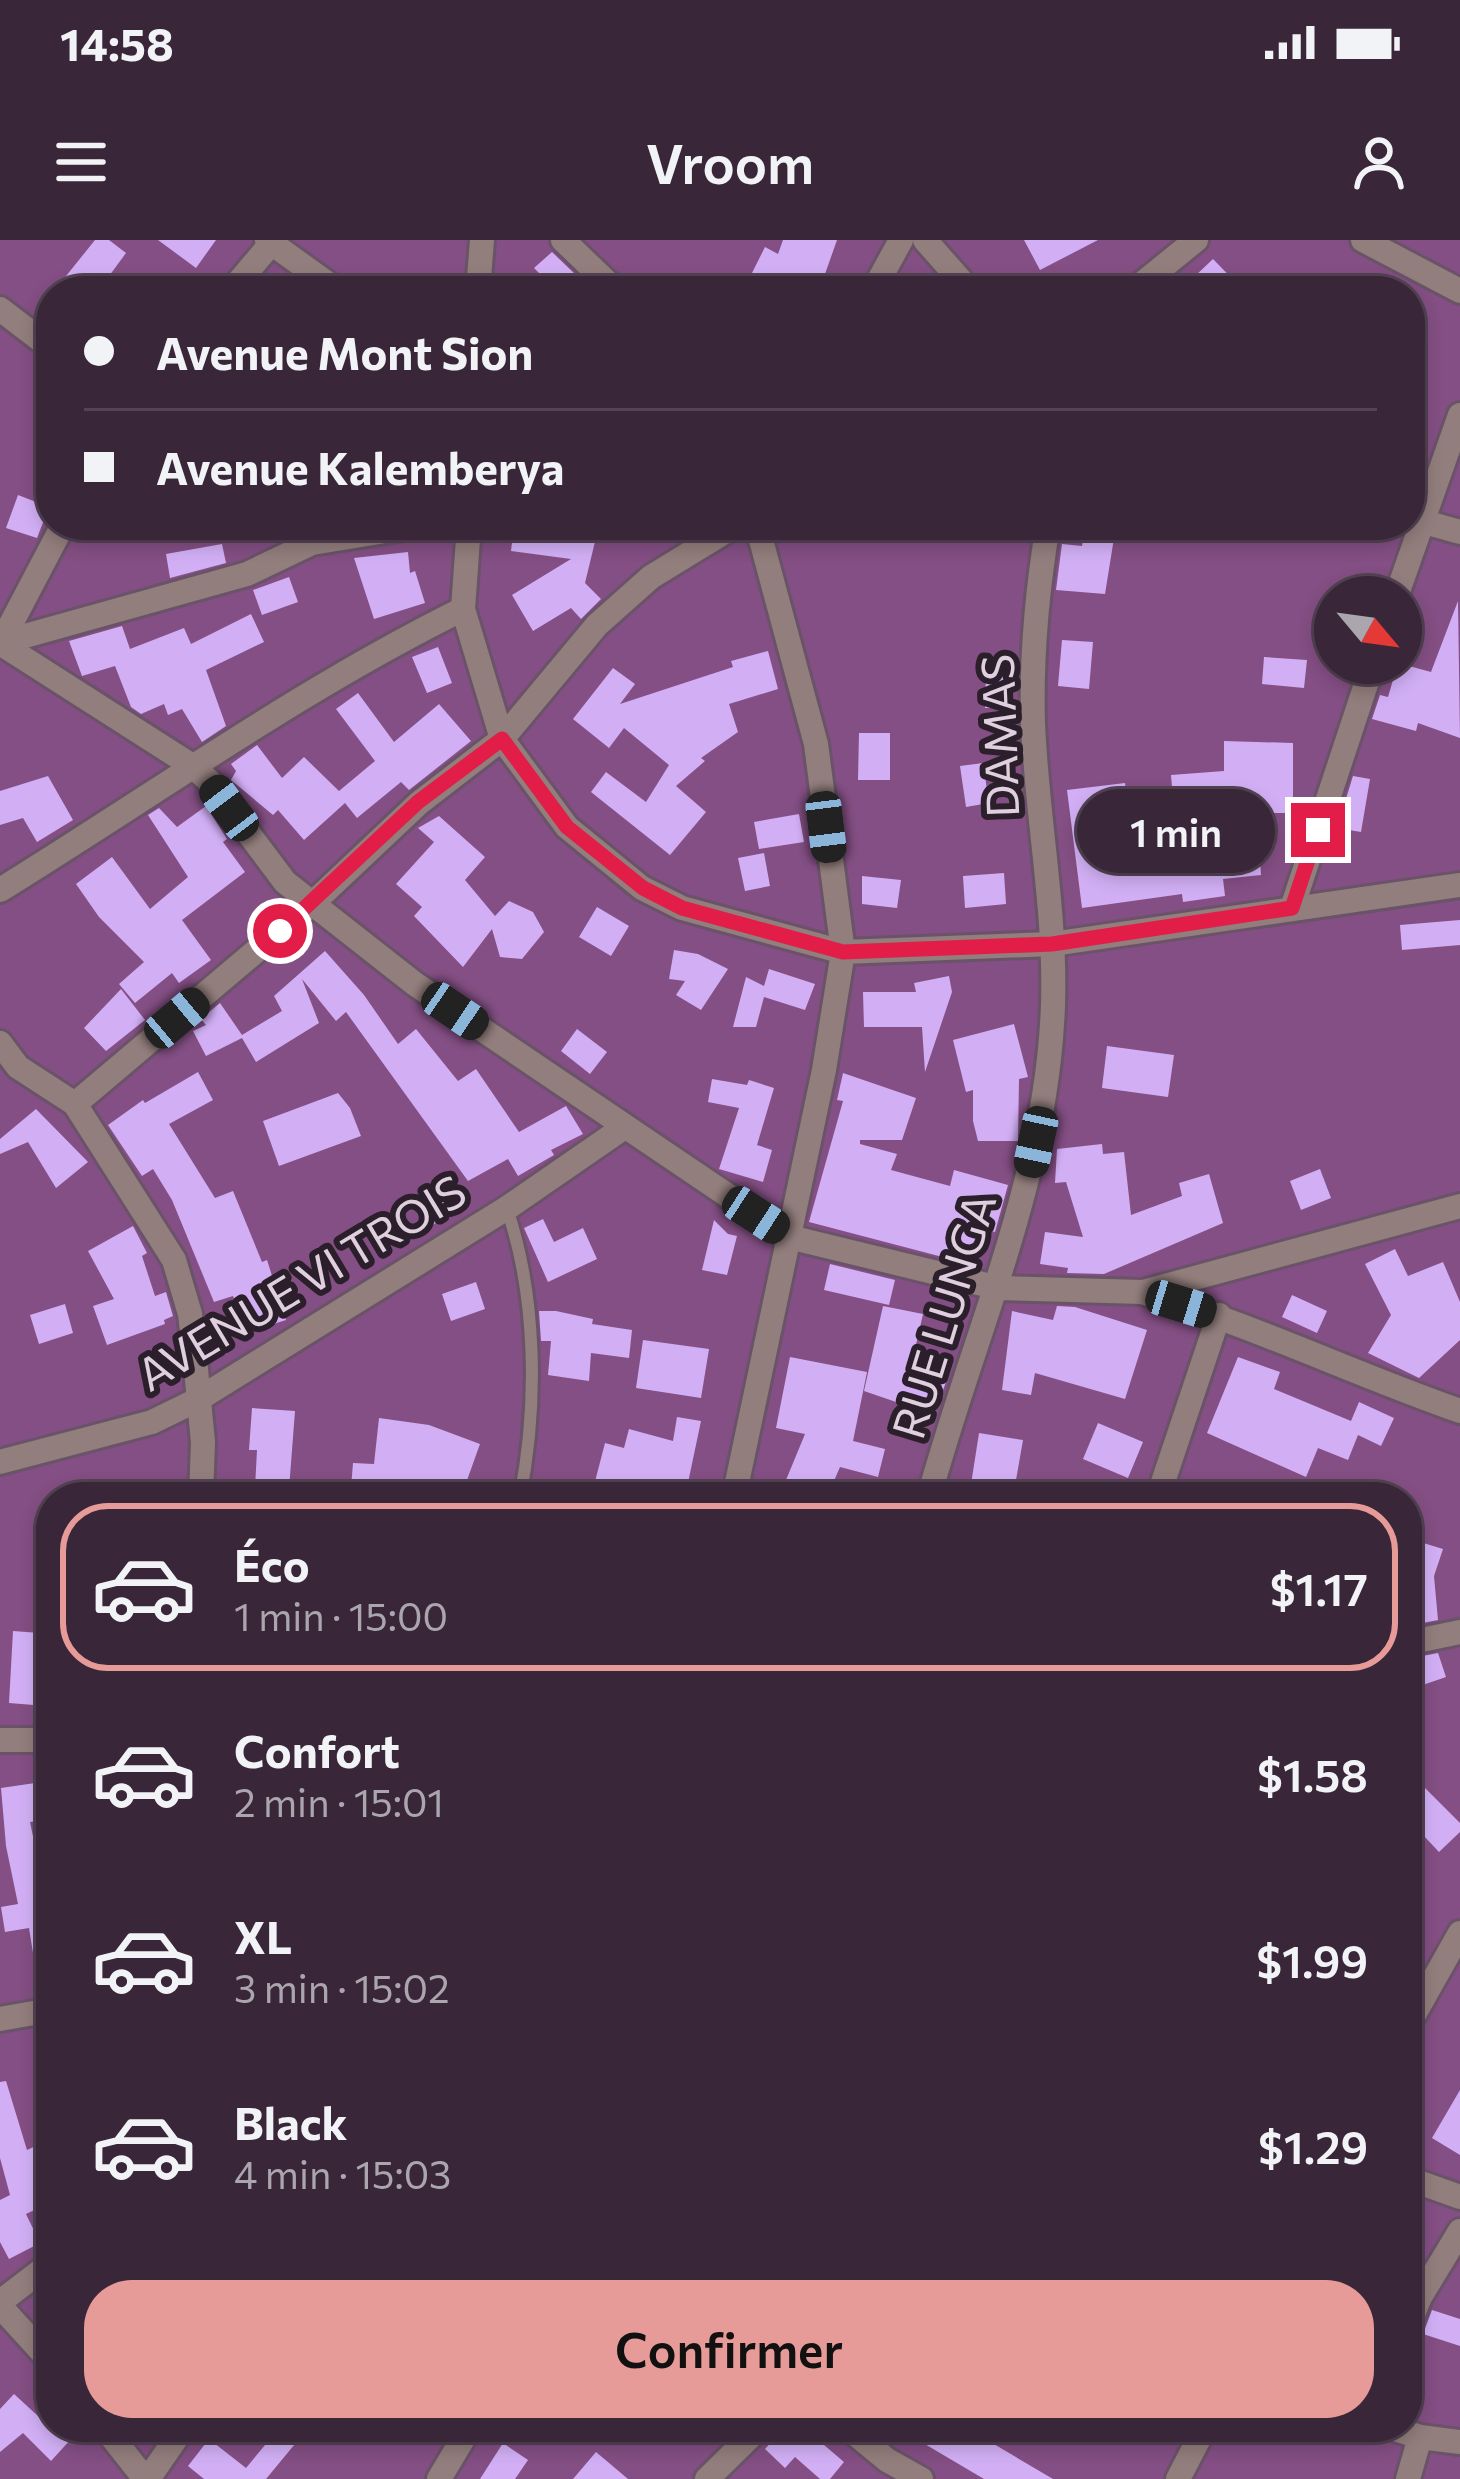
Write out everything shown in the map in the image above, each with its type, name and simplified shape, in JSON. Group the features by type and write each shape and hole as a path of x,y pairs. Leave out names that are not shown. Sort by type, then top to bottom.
{"street":[{"path":"479,276 482,240"},
{"path":"563,240 600,276"},
{"path":"881,276 901,240"},
{"path":"925,240 957,276"},
{"path":"1152,276 1196,240"},
{"path":"1363,240 1460,291"},
{"path":"243,276 271,241 318,276"},
{"path":"0,309 36,337"},
{"path":"1425,499 1460,416"},
{"path":"1425,522 1460,532"},
{"path":"0,643 54,540"},
{"path":"308,540 312,543"},
{"path":"0,643 247,574 312,543 330,540"},
{"path":"468,540 463,609 502,739 567,827 643,888 682,908 843,952 1052,944 1460,886"},
{"path":"75,1104 314,902 418,802 502,739 597,625 651,577 711,540"},
{"path":"737,1482 824,1070 843,952 816,744 761,540"},
{"name":"DAMAS","path":"1046,540 1038,587 1033,705 1052,944"},
{"path":"1401,576 1411,540"},
{"path":"0,890 378,651 463,609"},
{"path":"0,643 194,767 285,882 415,984 789,1237 999,1288 1143,1292 1220,1315 1391,1388 1460,1411"},
{"path":"1292,908 1366,684"},
{"name":"RUE LUNGA","path":"934,1482 1022,1211 1053,1007 1052,944"},
{"path":"0,1043 9,1073 75,1104 174,1260 190,1314 203,1442 202,1482"},
{"name":"AVENUE VI TROIS","path":"0,1462 152,1422 197,1400 507,1208 622,1128"},
{"path":"1143,1292 1460,1206"},
{"path":"1163,1482 1220,1315"},
{"path":"1422,1639 1460,1632"},
{"path":"0,1740 36,1740"},
{"path":"1422,2000 1460,1933"},
{"path":"0,2019 36,2013"},
{"path":"1422,2183 1460,2197"},
{"path":"1422,2293 1460,2231"},
{"path":"36,2275 0,2304 36,2345"},
{"path":"1422,2437 1460,2442"},
{"path":"116,2442 147,2479 173,2442"},
{"path":"439,2479 461,2442"},
{"path":"707,2479 745,2442"},
{"path":"865,2442 921,2479"},
{"path":"1178,2479 1197,2442"},
{"path":"1408,2479 1419,2442"}],"lane":[{"path":"507,1208 518,1240 534,1390 522,1482"}],"shaded area":[{"path":"0,240 1460,240 1460,2479 0,2479"}],"building":[{"path":"95,240 109,240 126,253 109,276 66,276"},
{"path":"158,240 216,240 196,268"},
{"path":"783,240 837,240 824,276 750,276 765,247 778,254"},
{"path":"1024,240 1098,240 1040,270"},
{"path":"552,252 577,276 542,276 534,268"},
{"path":"1213,259 1229,276 1195,276"},
{"path":"18,495 36,502 36,538 6,528"},
{"path":"512,540 595,540 585,583 601,599 581,619 571,608 533,631 512,595 571,559 511,551"},
{"path":"1083,540 1114,540 1105,594 1056,590 1062,544 1082,546"},
{"path":"222,544 226,563 170,578 166,554"},
{"path":"408,552 410,573 415,571 425,603 374,619 354,558"},
{"path":"289,577 298,602 262,615 253,590"},
{"path":"1458,601 1460,738 1418,723 1416,731 1372,719 1380,695 1388,697 1392,684 1422,684 1422,670 1431,672"},
{"path":"251,614 264,642 206,670 226,726 202,742 182,709 168,715 164,704 141,714 131,707 115,666 82,676 69,641 122,626 130,649 184,628 191,644"},
{"path":"1062,640 1093,642 1089,689 1058,686"},
{"path":"438,647 452,683 427,693 412,657"},
{"path":"768,651 778,689 729,704 738,732 701,758 705,761 676,786 706,812 670,855 591,792 606,772 646,802 669,765 624,728 609,748 573,719 613,668 635,684 620,704"},
{"path":"1264,657 1307,660 1304,688 1262,684"},
{"path":"986,674 1011,674 1010,708 985,708"},
{"path":"358,693 394,742 439,704 471,741 409,790 401,782 357,818 345,803 304,840 278,810 273,815 231,780 236,771 231,764 257,745 282,778 304,757 339,791 375,761 336,709"},
{"path":"859,733 890,733 890,780 858,780"},
{"path":"1224,741 1293,743 1293,813 1257,813 1261,875 1223,879 1225,896 1183,902 1182,894 1082,908 1067,790 1125,783 1135,867 1187,859 1183,811 1174,812 1171,775 1224,771"},
{"path":"983,763 989,803 966,807 960,766"},
{"path":"48,776 73,820 37,842 23,818 0,825 0,791"},
{"path":"1353,776 1370,779 1361,832 1337,828"},
{"path":"206,806 227,839 223,842 245,872 182,920 211,960 179,983 172,973 135,1003 119,984 144,962 99,917 76,884 112,857 150,909 188,877 148,815 159,808 177,827"},
{"path":"799,814 804,842 759,849 754,822"},
{"path":"439,816 485,857 465,880 495,916 509,901 533,912 544,932 522,959 500,957 492,929 463,967 414,916 422,907 396,884 434,842 418,828"},
{"path":"764,853 770,886 745,891 738,858"},
{"path":"1004,873 1006,904 965,908 963,876"},
{"path":"862,876 901,880 897,908 862,904"},
{"path":"597,907 629,926 611,956 579,937"},
{"path":"1460,920 1460,945 1402,950 1400,925"},
{"path":"674,950 698,954 728,969 701,1010 676,995 685,981 669,979"},
{"path":"325,951 398,1044 416,1029 458,1081 476,1069 519,1132 566,1106 583,1134 551,1150 554,1155 518,1176 508,1159 468,1181 346,1012 336,1021 302,979 319,1023 256,1062 242,1038 206,1056 193,1031 206,1025 201,1019 220,1003 242,1035 282,1011 274,996"},
{"path":"769,969 815,984 805,1010 764,997 756,1027 733,1027 746,977 764,986"},
{"path":"949,976 952,992 925,1072 922,1027 864,1027 863,992 916,992 914,983"},
{"path":"121,989 145,1020 106,1051 84,1028"},
{"path":"1014,1024 1028,1077 1019,1079 1018,1141 978,1141 973,1090 966,1092 953,1040"},
{"path":"577,1029 607,1052 590,1074 561,1051"},
{"path":"1107,1046 1174,1055 1168,1097 1102,1088"},
{"path":"198,1072 213,1100 169,1124 215,1198 233,1191 262,1262 267,1260 286,1320 245,1333 233,1296 214,1302 172,1200 153,1169 142,1176 108,1125 143,1100"},
{"path":"843,1073 916,1098 902,1140 860,1140 860,1144 897,1154 891,1170 950,1186 954,1170 1008,1185 995,1232 983,1229 973,1265 809,1222 843,1101 837,1100"},
{"path":"712,1079 747,1085 749,1080 774,1088 757,1145 772,1150 763,1182 719,1169 739,1108 708,1102"},
{"path":"338,1093 361,1136 279,1166 263,1121"},
{"path":"36,1109 88,1162 56,1188 28,1142 0,1154 0,1139"},
{"path":"1102,1144 1103,1154 1124,1152 1131,1215 1182,1196 1179,1183 1209,1174 1223,1223 1104,1274 1067,1273 1068,1268 1040,1264 1045,1232 1083,1237 1066,1182 1055,1183 1057,1149"},
{"path":"1320,1169 1331,1198 1301,1210 1290,1181"},
{"path":"445,1180 462,1207 426,1229 410,1201"},
{"path":"543,1219 554,1242 583,1228 597,1259 548,1282 524,1228"},
{"path":"714,1220 737,1236 727,1275 702,1270"},
{"path":"133,1226 147,1253 142,1256 155,1296 166,1292 173,1316 165,1324 107,1345 93,1306 114,1299 88,1251"},
{"path":"1395,1249 1408,1276 1443,1262 1460,1302 1460,1340 1419,1378 1368,1353 1391,1315 1365,1264"},
{"path":"830,1264 895,1280 889,1305 824,1290"},
{"path":"476,1282 485,1309 451,1321 442,1294"},
{"path":"1292,1295 1327,1311 1317,1333 1282,1317"},
{"path":"65,1304 73,1333 39,1344 30,1315"},
{"path":"883,1306 923,1314 913,1358 950,1371 934,1415 864,1391"},
{"path":"1057,1306 1075,1307 1147,1330 1125,1399 1035,1373 1031,1395 1002,1390 1012,1311 1053,1320"},
{"path":"539,1311 632,1330 629,1358 591,1353 589,1381 548,1375 551,1341 541,1341"},
{"path":"643,1340 709,1349 701,1398 636,1388"},
{"path":"790,1357 867,1372 853,1441 885,1449 878,1477 840,1467 834,1482 785,1482 805,1434 776,1428"},
{"path":"1238,1357 1280,1372 1274,1389 1351,1421 1359,1402 1394,1418 1381,1446 1358,1435 1348,1460 1318,1448 1306,1477 1207,1433"},
{"path":"252,1408 295,1411 290,1482 255,1482 257,1450 249,1450"},
{"path":"677,1417 701,1421 688,1482 595,1482 605,1443 624,1448 629,1429 673,1441"},
{"path":"379,1418 429,1425 480,1444 466,1482 351,1482 353,1463 374,1464"},
{"path":"1098,1423 1143,1442 1128,1478 1083,1459"},
{"path":"979,1433 1023,1440 1016,1482 971,1482"},
{"path":"1422,1543 1443,1549 1434,1576 1438,1620 1422,1623"},
{"path":"13,1631 36,1633 34,1705 9,1703"},
{"path":"1438,1653 1446,1677 1422,1685 1422,1656"},
{"path":"36,1783 36,1821 30,1822 36,1851 36,1972 29,1928 5,1932 1,1907 18,1904 1,1788"},
{"path":"1422,1785 1460,1823 1460,1832 1439,1852 1422,1834"},
{"path":"6,2081 27,2150 36,2146 36,2209 26,2214 36,2245 9,2259 0,2242 0,2200 10,2195 0,2158 0,2082"},
{"path":"1460,2090 1460,2155 1432,2138"},
{"path":"1432,2310 1460,2319 1460,2346 1423,2334"},
{"path":"14,2394 36,2414 36,2442 68,2442 51,2461 23,2433 0,2452 0,2409"},
{"path":"207,2442 213,2442 246,2468 268,2442 297,2442 266,2479 204,2479 188,2466"},
{"path":"771,2442 821,2442 844,2462 830,2479 820,2479 795,2457 785,2468 765,2449"},
{"path":"921,2442 990,2442 1053,2479 984,2479"},
{"path":"503,2443 528,2460 515,2479 480,2479"},
{"path":"596,2452 628,2479 573,2479"}],"route":[{"path":"280,931 418,802 502,739 567,827 643,888 682,908 843,952 1052,944 1292,908 1318,830"}]}
